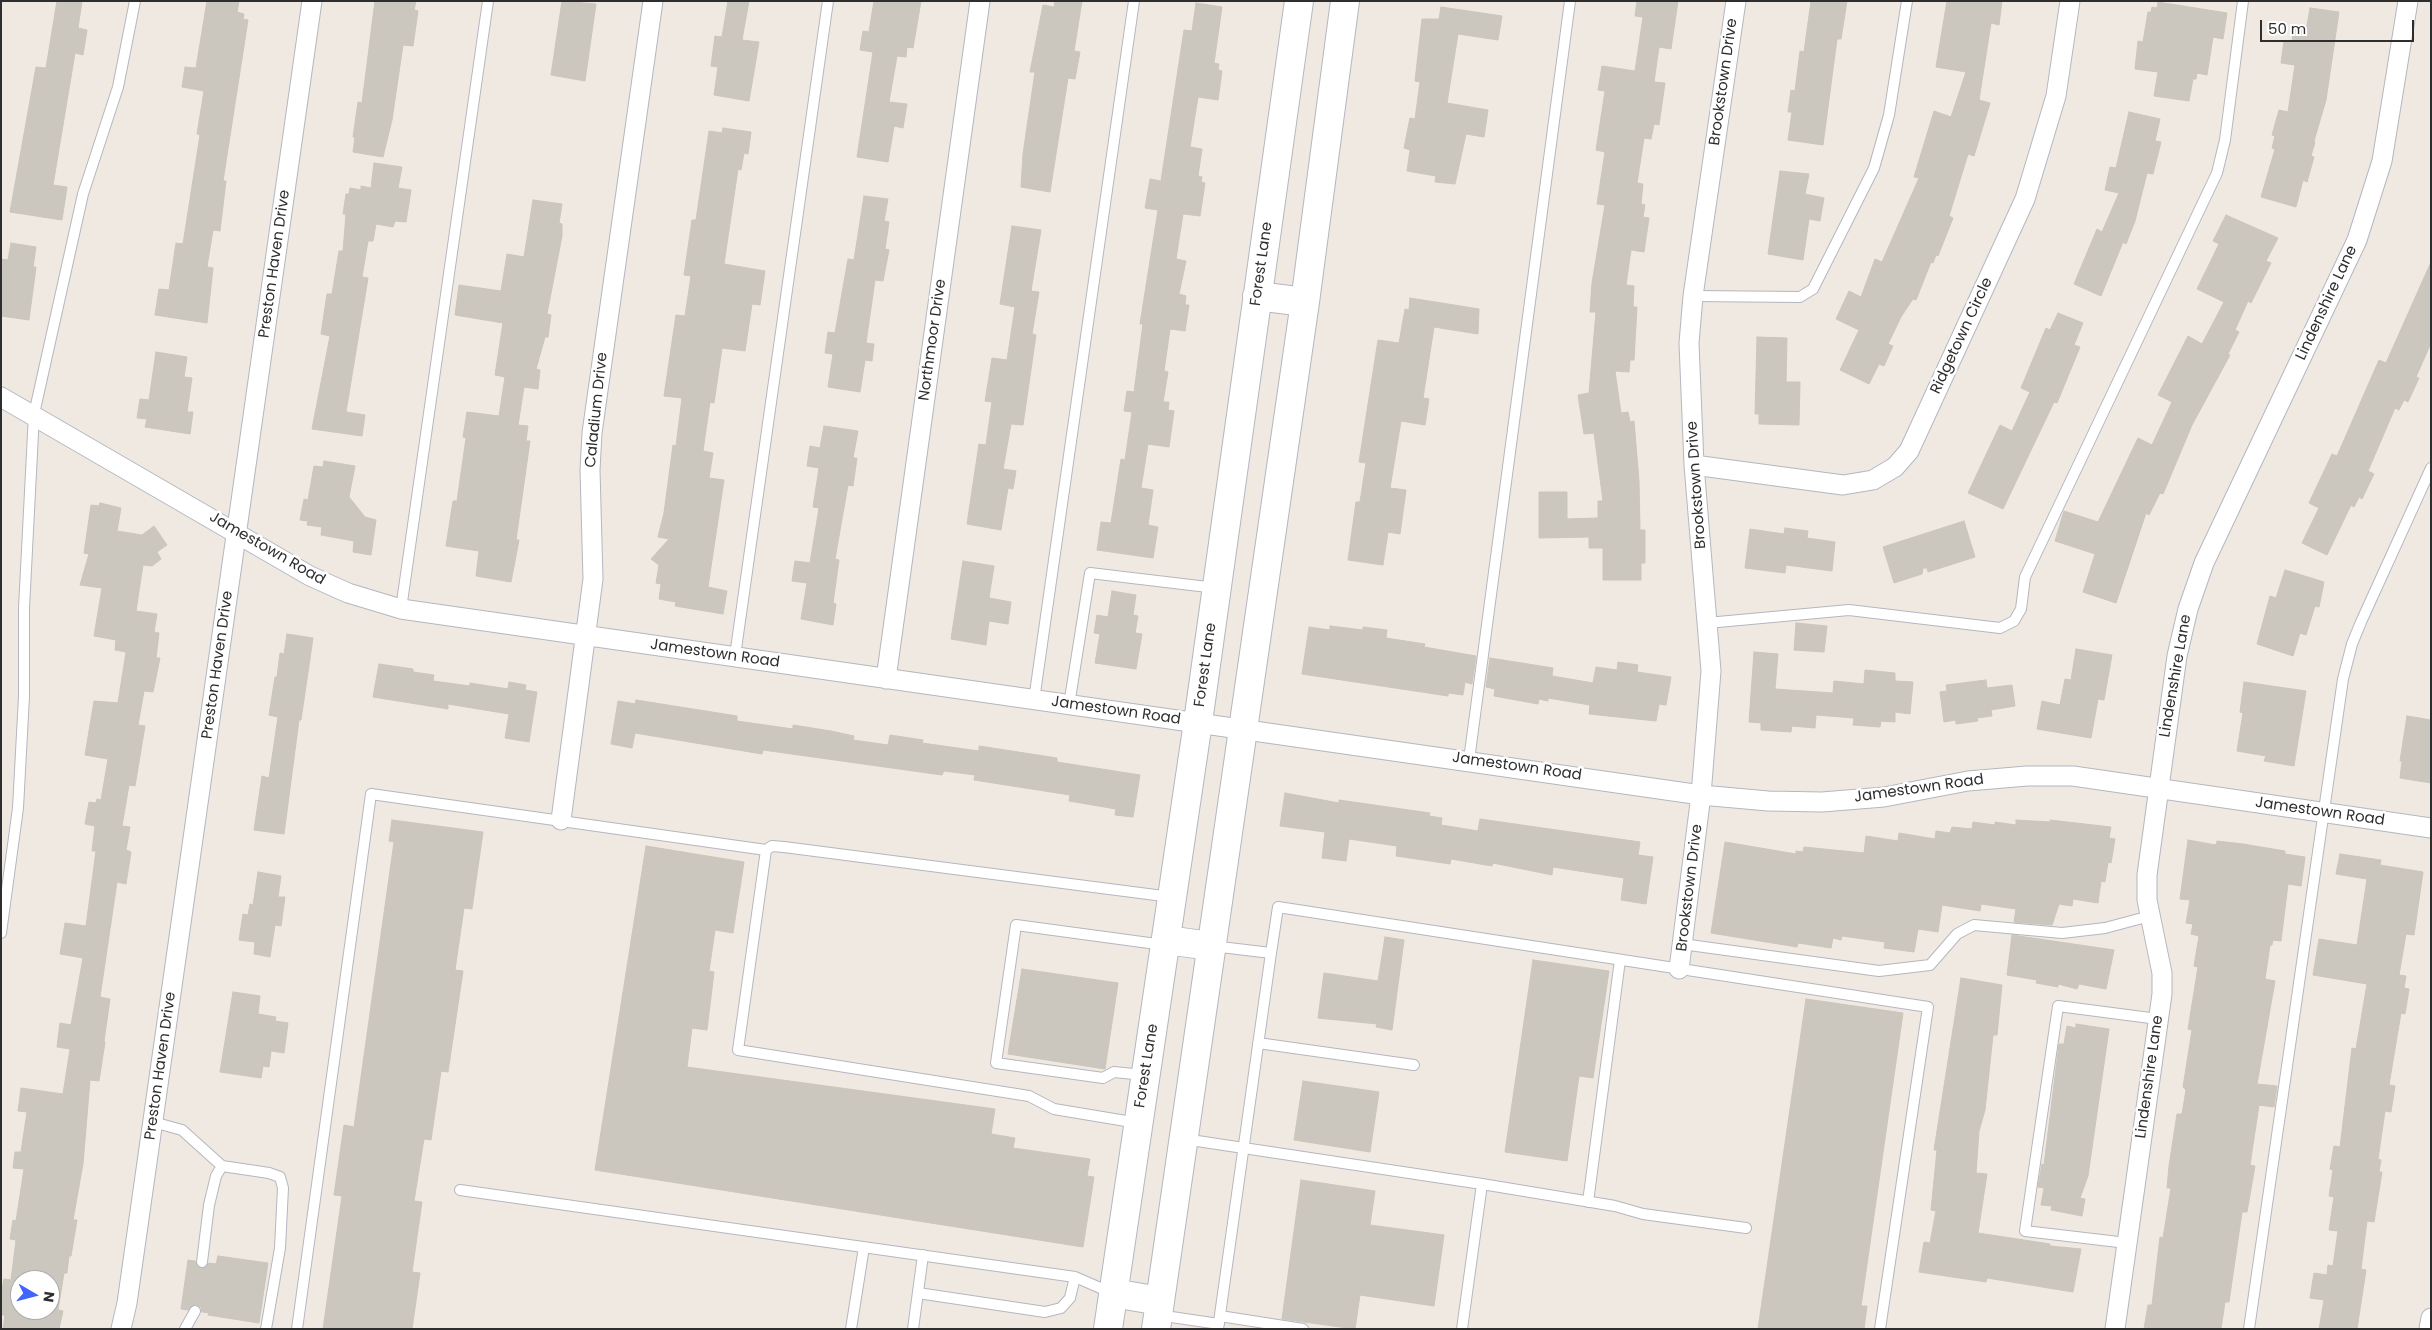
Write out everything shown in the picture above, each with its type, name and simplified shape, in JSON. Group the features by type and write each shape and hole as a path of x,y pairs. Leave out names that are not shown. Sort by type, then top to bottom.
{"main road":[{"name":"Forest Lane","path":"1108,1329 1198,722 1299,1"},
{"path":"1113,1293 1158,1315 1305,302 1345,1"},
{"path":"1257,296 1305,302"},
{"path":"1165,943 1211,946"}],"street":[{"name":"Preston Haven Drive","path":"121,1329 127,1303 312,1"},
{"name":"Caladium Drive","path":"561,820 593,571 590,470 592,433 654,1"},
{"name":"Northmoor Drive","path":"886,679 980,1"},
{"name":"Brookstown Drive","path":"1679,970 1701,795 1711,671 1694,465 1689,343 1693,296 1736,1"},
{"name":"Ridgetown Circle","path":"1694,465 1843,485 1873,480 1895,467 1909,451 2025,199 2056,96 2070,1"},
{"name":"Lindenshire Lane","path":"2115,1329 2158,1019 2162,973 2147,900 2147,875 2177,656 2188,609 2204,563 2357,240 2382,162 2408,1"},
{"name":"Jamestown Road","path":"1,397 34,414 310,576 348,593 401,609 1468,760 1701,795 1768,801 1822,802 1884,797 1968,781 2027,776 2073,776 2431,828"},
{"path":"2429,1329 2431,1318"}],"lane":[{"path":"1,933 18,808 24,696 24,608 34,414 84,194 118,87 135,1"},
{"path":"401,609 488,1"},
{"path":"735,656 828,1"},
{"path":"1034,700 1134,1"},
{"path":"1468,760 1570,1"},
{"path":"1693,296 1800,297 1813,289 1874,168 1889,115 1907,1"},
{"path":"1707,623 1848,610 2000,628 2014,621 2021,609 2025,577 2217,173 2225,140 2243,1"},
{"path":"2250,1329 2343,679 2352,644 2431,468"},
{"path":"1069,704 1090,573 1217,588"},
{"path":"298,1329 371,794 766,850 772,846 784,847 1172,897"},
{"path":"766,850 738,1050 1029,1096 1054,1109 1138,1123"},
{"path":"1219,1323 1242,1148 1278,907 1928,1007 1880,1329"},
{"path":"1682,944 1879,971 1930,965 1957,934 1974,925 2062,933 2105,928 2150,916"},
{"path":"1145,1075 1114,1072 1103,1078 996,1063 1016,925 1165,943"},
{"path":"1211,946 1272,953"},
{"path":"1588,1202 1620,960"},
{"path":"2127,1242 2025,1231 2058,1006 2158,1019"},
{"path":"1258,1043 1414,1065"},
{"path":"153,1122 182,1130 222,1166 270,1173 280,1177 284,1188 280,1248 266,1329"},
{"path":"1184,1139 1482,1184 1588,1202 1642,1214 1746,1228"},
{"path":"202,1262 209,1205 216,1176 222,1166"},
{"path":"1462,1329 1482,1184"},
{"path":"460,1190 1075,1277 1113,1293"},
{"path":"851,1329 864,1246"},
{"path":"913,1329 923,1255"},
{"path":"918,1293 1045,1312 1061,1308 1070,1298 1075,1277"},
{"path":"185,1329 195,1311"},
{"path":"1158,1315 1219,1323 1303,1329"}],"building":[{"path":"57,1 82,1 78,28 87,30 83,55 75,53 53,185 67,187 62,220 10,212 36,67 46,68"},
{"path":"207,1 239,1 237,12 244,14 243,19 248,20 223,181 226,181 220,231 213,230 207,267 213,268 207,323 155,315 159,289 169,290 176,243 183,244 200,135 197,134 204,91 182,87 185,67 196,68"},
{"path":"375,1 416,1 414,10 418,11 413,46 403,45 392,120 383,157 353,152 358,102 362,103"},
{"path":"562,1 596,4 585,81 551,75"},
{"path":"728,1 749,1 742,40 759,42 749,101 714,95 718,67 711,66 715,36 722,37"},
{"path":"874,1 921,1 913,48 907,47 906,57 897,56 889,102 907,104 903,128 894,126 888,162 857,157 873,52 860,50 863,31 869,32"},
{"path":"1055,1 1082,1 1074,51 1080,52 1075,79 1068,78 1050,192 1021,187 1023,154 1035,72 1030,72 1043,5 1054,7"},
{"path":"1637,1 1678,1 1671,49 1659,47 1654,82 1665,83 1659,125 1654,124 1651,139 1644,138 1637,183 1643,184 1641,204 1645,205 1643,217 1649,218 1644,252 1631,250 1626,285 1634,286 1633,307 1637,307 1634,360 1630,360 1629,372 1615,371 1621,413 1628,412 1630,422 1634,421 1639,481 1640,530 1645,530 1645,563 1641,563 1641,580 1603,580 1603,548 1589,548 1589,537 1539,538 1539,492 1567,492 1567,519 1598,518 1598,501 1603,501 1594,433 1584,434 1578,395 1589,393 1596,312 1590,312 1592,283 1605,205 1597,204 1605,152 1596,150 1605,91 1598,90 1602,66 1635,71 1643,17 1635,16"},
{"path":"1811,1 1847,1 1841,39 1837,39 1823,145 1788,140 1792,112 1788,112 1791,90 1795,91 1800,51 1804,52"},
{"path":"1947,1 2002,1 1999,25 1991,23 1979,100 1990,103 1974,156 1968,154 1949,216 1953,218 1938,256 1936,255 1933,263 1931,262 1916,300 1913,299 1901,317 1888,344 1893,346 1884,366 1879,364 1869,384 1840,370 1859,330 1836,319 1849,291 1861,297 1875,259 1882,262 1919,178 1914,177 1934,111 1951,117 1966,72 1936,67"},
{"path":"2158,2 2227,13 2223,39 2213,37 2207,75 2197,73 2196,79 2193,79 2189,101 2154,96 2158,72 2135,69 2138,41 2143,42 2148,12 2151,12 2152,7 2157,8"},
{"path":"1196,3 1222,7 1214,63 1219,64 1218,70 1222,71 1218,100 1198,97 1190,147 1202,149 1198,176 1202,177 1201,182 1205,183 1200,216 1183,214 1176,259 1186,261 1179,294 1186,296 1185,305 1189,305 1185,331 1170,329 1164,371 1168,372 1163,402 1169,402 1168,410 1174,411 1169,447 1148,444 1141,488 1153,490 1148,525 1158,527 1153,558 1097,550 1101,522 1111,523 1121,459 1125,460 1132,412 1124,411 1127,391 1134,392 1143,324 1140,324 1158,210 1145,208 1150,179 1161,181 1184,30 1192,31"},
{"path":"1441,7 1502,16 1498,40 1458,34 1447,103 1488,110 1484,137 1466,134 1455,184 1435,182 1436,176 1407,171 1410,150 1404,148 1410,118 1415,119 1420,82 1415,81 1422,19 1439,19"},
{"path":"2310,8 2339,12 2326,100 2311,156 2314,157 2307,182 2303,180 2296,207 2261,197 2275,149 2272,148 2275,136 2272,135 2279,110 2288,112 2295,65 2281,63 2284,41 2292,42 2294,25 2307,26"},
{"path":"2129,112 2160,119 2155,141 2161,142 2153,174 2147,173 2135,221 2126,244 2123,242 2101,296 2074,284 2097,229 2102,232 2119,193 2105,190 2110,167 2116,168"},
{"path":"723,128 751,132 748,154 744,153 741,170 738,169 724,264 765,271 760,305 752,304 745,351 722,348 714,403 710,402 703,451 713,453 709,478 724,480 708,587 727,591 723,614 675,606 676,602 659,599 661,584 656,583 659,565 651,559 669,539 658,537 664,513 673,445 676,446 682,398 664,396 676,315 685,316 691,276 684,275 692,220 696,220 709,131 722,133"},
{"path":"374,163 402,167 398,188 411,190 406,222 395,221 393,227 376,224 373,241 368,241 362,277 368,278 346,412 365,415 362,436 312,429 330,336 321,334 327,294 332,294 339,251 343,251 346,214 343,214 346,194 349,194 350,188 361,190 361,186 371,188"},
{"path":"1780,171 1809,174 1805,194 1824,198 1820,221 1809,219 1803,260 1768,254"},
{"path":"864,196 888,199 884,221 889,222 885,249 889,250 883,281 875,280 866,343 874,344 872,361 865,360 860,392 828,387 833,354 825,353 828,332 835,333 848,259 854,260"},
{"path":"533,200 562,204 559,223 562,224 562,236 547,314 551,315 548,337 545,337 536,369 540,370 538,389 524,387 518,425 528,426 526,441 530,441 516,540 519,540 511,582 476,576 479,551 446,546 453,501 457,501 466,438 463,437 467,412 499,416 505,377 495,375 503,323 455,315 459,285 501,291 507,254 524,257"},
{"path":"2226,215 2278,238 2266,261 2271,263 2251,303 2248,301 2235,330 2239,332 2228,354 2230,355 2192,425 2163,494 2160,493 2149,515 2146,513 2116,603 2083,592 2095,554 2055,541 2064,511 2098,522 2138,438 2152,445 2172,402 2158,395 2188,336 2202,344 2224,302 2197,289 2219,244 2213,241"},
{"path":"1012,226 1041,230 1031,291 1039,292 1032,334 1036,335 1023,425 1011,424 1003,469 1016,471 1013,489 1008,488 1001,530 967,524 979,444 986,445 992,402 985,401 992,358 1007,360 1015,307 1000,304"},
{"path":"11,243 36,247 33,267 36,267 29,320 1,316 1,259 8,260"},
{"path":"2431,262 2431,343 2416,377 2419,378 2408,402 2404,400 2399,410 2395,408 2368,471 2374,474 2362,499 2359,497 2354,507 2351,505 2327,555 2302,543 2319,508 2309,503 2332,454 2337,456 2379,360 2386,363"},
{"path":"1410,298 1479,309 1478,334 1434,327 1423,398 1429,399 1425,425 1401,421 1390,488 1406,490 1400,534 1388,532 1383,565 1348,560 1356,502 1360,502 1366,463 1359,462 1378,340 1399,343 1405,309 1409,310"},
{"path":"2058,313 2083,323 2074,345 2080,347 2057,403 2054,402 2003,509 1968,493 2000,425 2012,431 2030,392 2021,388 2046,328 2050,330"},
{"path":"1757,337 1787,338 1786,382 1800,382 1799,425 1759,424 1759,414 1755,414"},
{"path":"156,352 187,357 184,377 192,378 187,412 193,412 190,434 145,427 147,419 137,418 140,399 149,400"},
{"path":"824,426 858,431 853,458 857,458 853,486 848,485 835,559 839,560 833,603 836,604 833,625 801,619 807,583 792,581 795,561 810,563 819,508 813,507 819,468 807,466 810,446 820,448"},
{"path":"324,461 355,466 349,497 365,517 376,520 371,555 353,552 354,541 321,535 322,527 307,525 308,521 300,520 304,499 308,500 314,466 323,467"},
{"path":"100,503 121,508 117,531 142,535 154,526 167,545 157,552 161,559 152,566 143,565 136,611 157,614 154,632 159,633 156,658 160,658 153,692 144,691 138,725 145,726 135,786 129,785 122,826 130,827 126,850 131,852 126,884 117,882 100,997 110,999 105,1042 99,1081 90,1080 83,1164 73,1220 77,1220 71,1256 69,1256 67,1273 64,1273 60,1298 60,1270 12,1270 16,1240 10,1239 13,1220 16,1221 24,1169 13,1168 15,1152 21,1152 27,1112 18,1111 21,1088 63,1094 70,1049 57,1047 60,1023 71,1025 83,958 60,954 65,923 86,926 96,851 92,851 95,826 85,824 89,802 96,803 97,799 101,800 108,759 85,755 94,701 118,703 126,652 115,650 116,640 94,636 102,588 80,585 89,554 84,553 91,505 99,506"},
{"path":"1964,521 1975,557 1928,572 1927,568 1923,568 1922,574 1894,583 1883,547"},
{"path":"1785,528 1808,531 1807,538 1835,542 1832,571 1786,565 1785,573 1745,568 1750,529 1784,534"},
{"path":"963,561 994,566 989,598 1011,602 1008,624 989,621 986,645 951,639"},
{"path":"2285,570 2324,582 2319,607 2315,606 2306,635 2300,633 2293,656 2257,644 2270,596 2276,598"},
{"path":"1112,591 1136,595 1133,615 1138,616 1135,633 1142,634 1136,669 1095,663 1100,634 1094,633 1097,615 1108,617"},
{"path":"1796,623 1827,626 1824,652 1794,650"},
{"path":"1330,626 1363,630 1363,627 1387,630 1386,638 1425,644 1424,647 1476,656 1472,684 1465,682 1463,695 1448,693 1448,696 1302,674 1309,627 1330,630"},
{"path":"287,634 313,638 301,720 299,720 284,834 254,830 262,776 269,778 278,717 269,715 280,653 284,654"},
{"path":"2076,649 2112,655 2104,700 2098,699 2091,738 2037,729 2042,701 2060,705 2065,679 2071,680"},
{"path":"1754,652 1778,654 1775,689 1833,693 1834,681 1864,684 1865,670 1895,673 1895,681 1913,682 1910,714 1895,712 1895,722 1881,721 1880,727 1853,725 1854,718 1816,715 1815,728 1792,726 1791,732 1761,730 1761,723 1749,722"},
{"path":"1490,658 1553,668 1552,676 1593,683 1596,667 1617,670 1618,662 1638,665 1637,672 1671,677 1666,705 1659,704 1656,721 1589,714 1590,705 1548,698 1548,701 1539,699 1538,704 1494,696 1495,689 1486,687"},
{"path":"379,664 413,669 413,672 434,675 433,681 470,686 470,683 508,689 509,682 526,685 525,690 537,692 529,742 505,738 509,714 448,704 448,709 373,697"},
{"path":"1986,680 1987,688 2012,685 2015,706 1991,710 1992,716 1977,718 1978,721 1956,724 1956,720 1944,722 1940,692 1947,691 1946,685"},
{"path":"2244,682 2306,691 2294,766 2264,761 2266,756 2237,751 2243,713 2240,712"},
{"path":"636,700 737,716 737,721 793,729 793,725 831,731 854,736 853,740 888,745 890,735 923,740 922,743 979,751 979,746 1057,758 1057,762 1140,775 1133,817 1115,815 1116,809 1069,801 1070,795 974,780 975,775 944,771 942,775 763,750 762,754 635,733 632,748 611,744 618,701 635,704"},
{"path":"2407,716 2431,720 2431,783 2400,778 2402,761 2400,761"},
{"path":"1285,793 1339,803 1339,800 1430,813 1429,816 1442,818 1441,825 1478,831 1480,819 1640,842 1638,855 1653,857 1646,904 1621,900 1624,878 1553,867 1552,875 1493,863 1492,866 1451,859 1450,864 1396,856 1397,846 1349,839 1346,861 1322,858 1325,832 1280,826"},
{"path":"392,820 483,832 472,909 464,908 455,970 463,971 448,1072 441,1071 431,1140 424,1139 414,1201 422,1202 412,1272 420,1273 412,1329 323,1329 342,1196 334,1195 344,1125 354,1127 394,842 389,841"},
{"path":"2016,820 2050,822 2050,820 2111,827 2109,838 2115,839 2111,863 2108,862 2105,882 2101,881 2098,903 2073,899 2072,906 2059,904 2052,925 2014,922 2016,909 1981,904 1980,911 1942,905 1938,932 1918,929 1914,952 1884,948 1885,942 1842,936 1841,940 1833,938 1831,948 1798,943 1797,947 1711,933 1725,842 1796,854 1796,851 1803,852 1804,847 1864,853 1866,836 1898,841 1899,833 1935,839 1936,831 1950,833 1952,827 1972,829 1973,822 1995,825 1995,822 2016,825"},
{"path":"2188,840 2216,845 2217,841 2243,844 2285,851 2285,854 2305,857 2301,886 2288,884 2281,941 2273,940 2272,945 2270,945 2265,979 2275,981 2257,1084 2277,1086 2274,1107 2259,1105 2250,1165 2255,1166 2247,1212 2242,1212 2229,1302 2225,1302 2221,1329 2144,1329 2148,1305 2152,1305 2160,1237 2163,1238 2171,1188 2167,1188 2177,1114 2182,1114 2186,1090 2183,1087 2192,1030 2188,1029 2198,967 2194,966 2199,936 2191,934 2193,924 2186,923 2190,900 2180,899"},
{"path":"646,846 744,862 733,933 715,930 709,971 714,972 707,1030 692,1028 687,1067 995,1109 991,1134 1015,1138 1013,1148 1090,1159 1087,1176 1094,1177 1083,1247 595,1170"},
{"path":"2340,854 2381,860 2380,865 2423,872 2414,935 2406,934 2399,975 2406,976 2404,988 2409,989 2405,1014 2401,1013 2389,1085 2395,1086 2391,1112 2385,1111 2378,1159 2381,1160 2379,1172 2382,1172 2374,1222 2367,1221 2361,1269 2366,1270 2357,1329 2319,1329 2324,1300 2310,1298 2314,1273 2327,1275 2328,1265 2333,1266 2338,1231 2329,1230 2334,1197 2329,1196 2333,1170 2330,1169 2334,1146 2340,1147 2352,1048 2356,1049 2367,984 2313,975 2319,939 2357,945 2367,879 2336,874"},
{"path":"258,872 281,876 278,897 285,897 281,926 275,925 270,957 254,954 255,942 239,940 243,914 248,915 250,904 253,905"},
{"path":"2012,935 2114,950 2106,989 2079,984 2077,989 2058,984 2058,987 2036,983 2037,980 2007,975"},
{"path":"1385,937 1404,940 1392,1030 1376,1027 1377,1024 1318,1018 1324,973 1378,981"},
{"path":"1533,960 1609,971 1593,1078 1579,1076 1567,1161 1505,1152"},
{"path":"1022,969 1118,983 1105,1069 1008,1054"},
{"path":"1961,978 2002,985 1997,1035 1993,1035 1985,1110 1979,1131 1976,1173 1987,1174 1978,1233 2050,1244 2050,1246 2081,1249 2073,1292 1987,1278 1986,1282 1919,1272 1924,1242 1930,1243 1936,1211 1931,1210 1937,1150 1934,1150"},
{"path":"233,992 260,996 258,1014 276,1017 275,1021 288,1023 284,1053 271,1051 269,1067 263,1066 261,1078 220,1072"},
{"path":"1806,999 1903,1013 1861,1306 1867,1306 1864,1329 1758,1329"},
{"path":"2076,1024 2109,1029 2088,1176 2080,1198 2085,1199 2082,1216 2051,1210 2052,1206 2041,1205 2044,1188 2038,1187 2042,1164 2044,1165 2059,1044 2064,1044 2067,1026 2076,1028"},
{"path":"1303,1081 1379,1092 1370,1152 1294,1140"},
{"path":"1301,1180 1375,1191 1370,1225 1444,1235 1434,1306 1360,1295 1355,1329 1282,1319"},
{"path":"218,1256 268,1263 259,1323 208,1315 209,1313 202,1312 201,1307 195,1304 188,1310 181,1309 188,1260 195,1261 198,1267 204,1268 209,1263 216,1264"},
{"path":"4,1279 10,1280 10,1320 60,1320 60,1310 63,1311 59,1329 3,1329 5,1315 1,1315 1,1293"}]}
